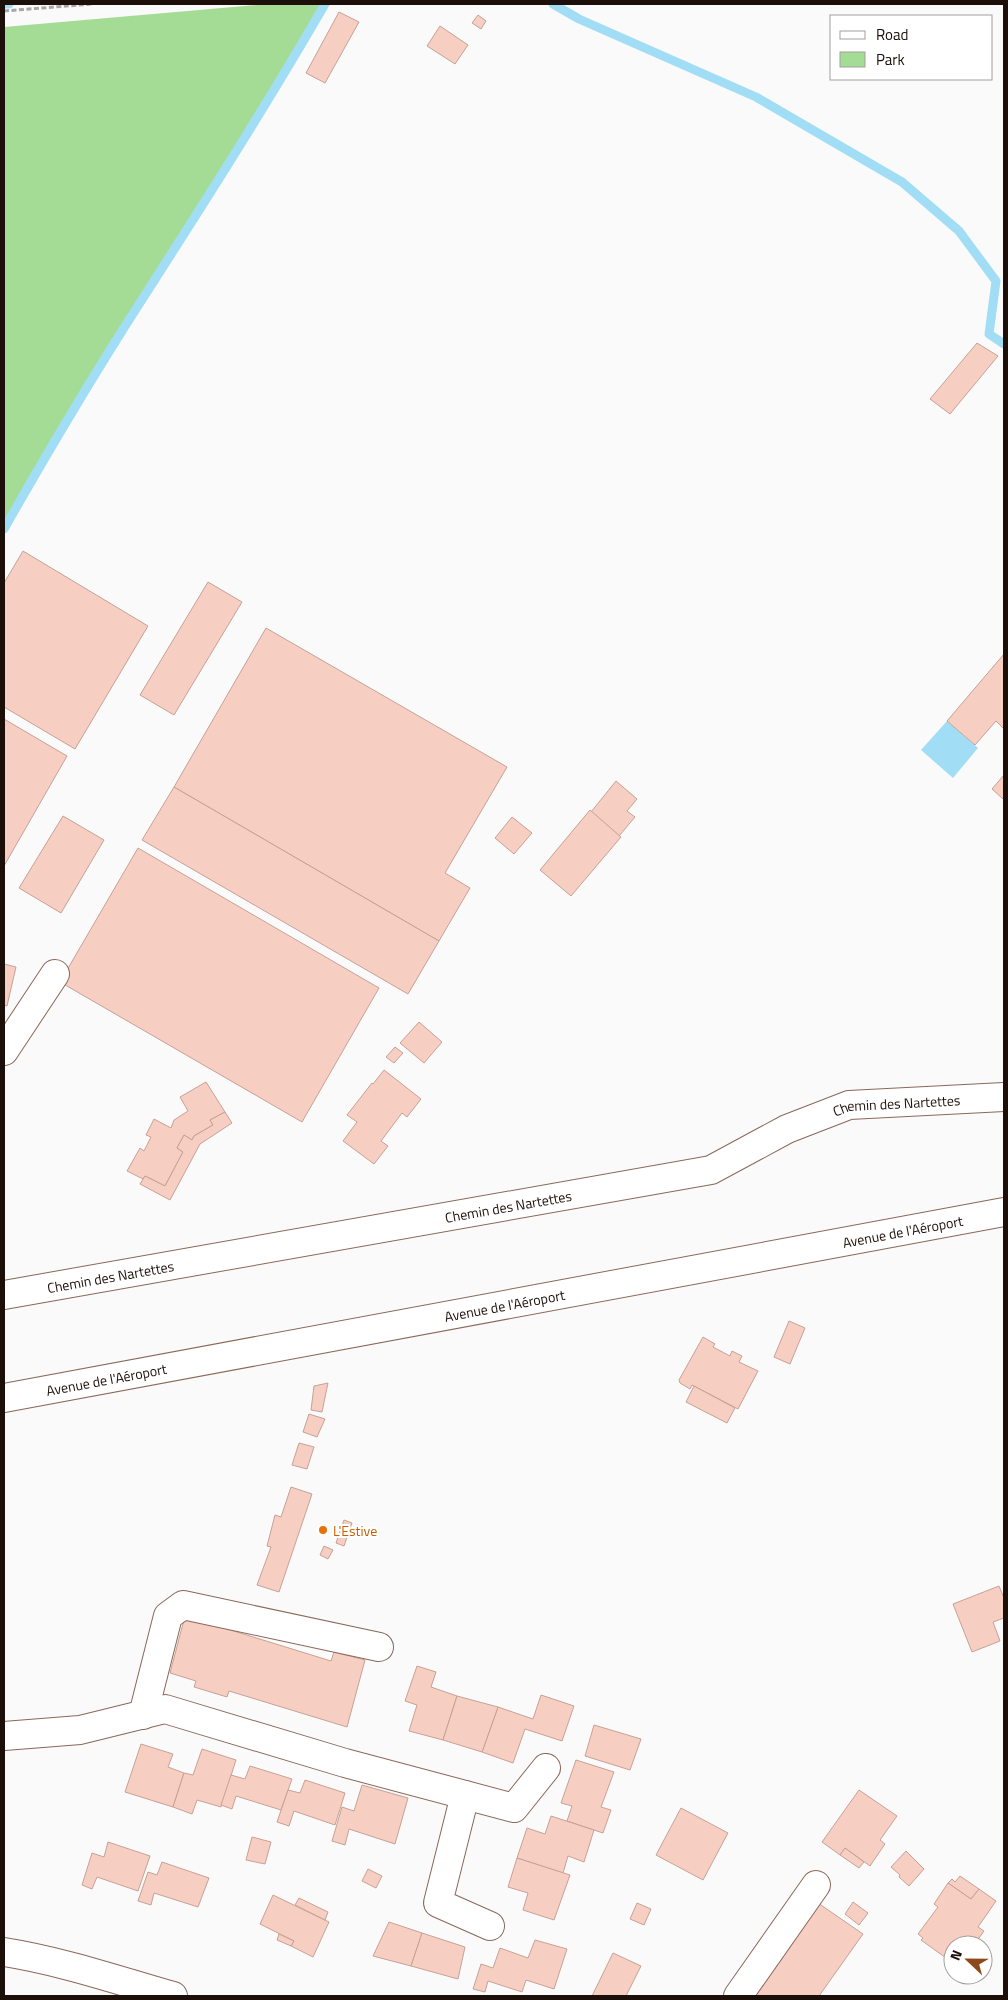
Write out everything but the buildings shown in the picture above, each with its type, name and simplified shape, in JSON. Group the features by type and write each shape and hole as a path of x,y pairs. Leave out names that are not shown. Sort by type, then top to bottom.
{"street":[{"path":"4,1051 55,974"},
{"name":"Chemin des Nartettes","path":"4,1295 711,1170 787,1130 849,1105 1004,1097"},
{"name":"Avenue de l'Aéroport","path":"4,1398 1004,1212"},
{"path":"143,1715 168,1616 183,1605 379,1647"},
{"path":"4,1736 80,1730 165,1709 345,1763 514,1808 546,1768"},
{"path":"464,1795 438,1903 490,1926"},
{"path":"738,1996 816,1885"},
{"path":"4,1952 104,1976 173,1996"}],"path":[{"path":"4,11 92,4"}],"green space":[{"path":"267,4 325,4 251,128 92,380 4,529 4,27"}],"water":[{"path":"947,721 978,748 953,778 921,750"}],"waterway":[{"path":"4,4 9,4"},
{"path":"4,529 92,380 251,128 325,4"},
{"path":"553,4 579,19 756,97 902,182 959,231 996,281 989,334 1004,344"}],"place":[{"name":"L'Estive","path":"323,1530"}]}
